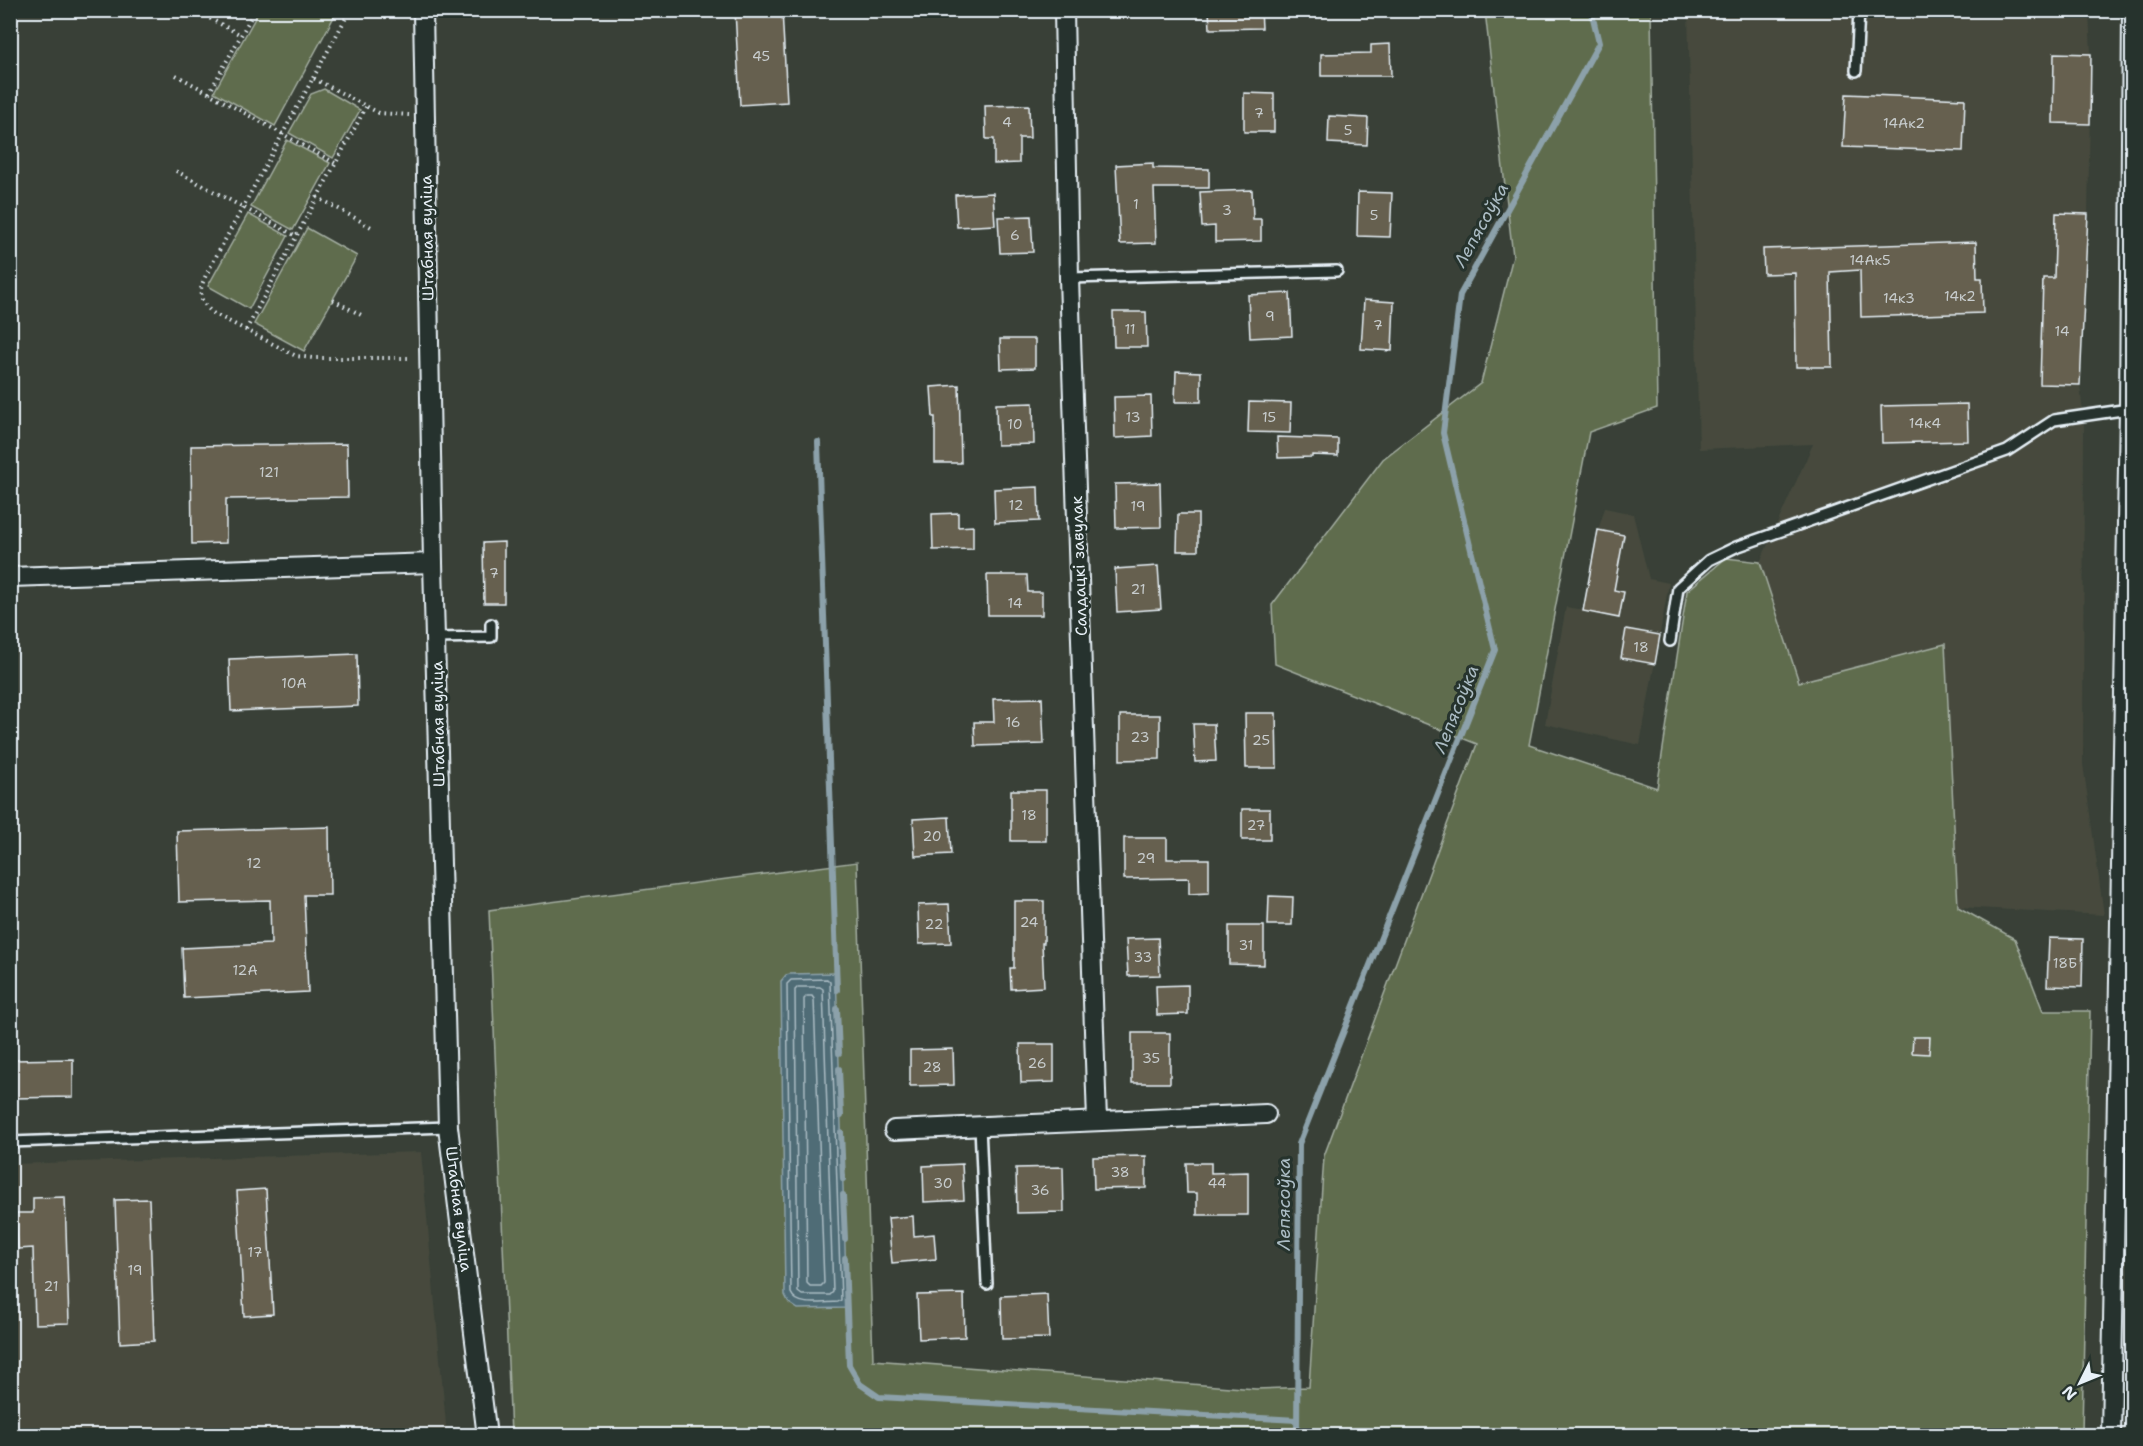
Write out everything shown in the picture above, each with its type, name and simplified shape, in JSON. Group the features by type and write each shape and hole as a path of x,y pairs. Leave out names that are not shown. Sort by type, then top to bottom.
{"street":[{"name":"Штабная вуліца","path":"423,10 433,563 448,1127 488,1436"},
{"name":"Салдацкі завулак","path":"1064,10 1069,278 1097,1121"},
{"path":"2111,1436 2125,1093 2133,10"},
{"path":"10,577 433,563"},
{"path":"894,1130 1266,1114"}],"lane":[{"path":"1856,71 1859,10"},
{"path":"1069,278 1336,271"},
{"path":"1670,640 1678,588 1709,560 1736,547 2007,451 2054,420 2129,409"},
{"path":"435,638 491,638 491,624"},
{"path":"980,1126 987,1284"},
{"path":"10,1142 448,1127"}],"path":[{"path":"194,10 241,35"},
{"path":"209,93 255,10"},
{"path":"338,10 347,16 201,285 200,296 213,313 296,356 430,358"},
{"path":"176,75 335,164"},
{"path":"314,78 380,113 425,117"},
{"path":"246,330 366,106"},
{"path":"176,171 296,236"},
{"path":"317,197 373,228"},
{"path":"333,300 363,316"}],"shaded area":[{"path":"1688,11 2089,11 2091,54 2088,214 2080,385 2084,425 2083,764 2104,915 1958,907 1945,644 1798,683 1760,562 1813,444 1699,449"},
{"path":"1605,508 1633,514 1649,579 1669,583 1640,745 1545,724 1566,607 1583,610 1598,530"},
{"path":"421,1152 447,1435 11,1435 10,1164"}],"green space":[{"path":"331,10 336,13 275,126 214,92 259,11"},
{"path":"1485,11 1651,11 1657,408 1589,432 1529,745 1657,788 1687,591 1726,558 1760,562 1799,682 1945,644 1958,907 2015,939 2043,1011 2090,1011 2082,1435 511,1435 489,910 857,862 873,1360 1256,1389 1309,1387 1324,1156 1477,744 1275,664 1272,605 1383,459 1481,383 1513,256"},
{"path":"324,89 360,110 333,158 289,133 311,94"},
{"path":"287,140 330,163 293,230 251,207"},
{"path":"248,214 288,236 249,309 208,286"},
{"path":"307,228 357,256 304,351 254,324"}],"water":[{"path":"836,973 847,1308 798,1309 789,1303 785,1295 781,981 790,974"}],"building":[{"path":"735,10 782,10 787,102 740,105"},
{"path":"1209,10 1261,10 1262,28 1210,29"},
{"path":"1390,44 1391,76 1321,76 1321,54 1371,53 1371,45"},
{"path":"2054,53 2091,54 2090,124 2053,123"},
{"path":"1244,93 1274,94 1274,132 1244,132"},
{"path":"1846,94 1965,99 1963,151 1843,147"},
{"path":"1029,105 1030,138 1019,138 1019,163 994,164 994,139 986,139 985,106"},
{"path":"1329,116 1368,118 1367,145 1328,143"},
{"path":"1153,163 1153,168 1209,169 1209,188 1154,188 1156,243 1120,244 1116,165"},
{"path":"1252,190 1253,219 1261,219 1261,241 1215,242 1215,226 1202,227 1200,192"},
{"path":"1358,192 1392,193 1390,237 1357,236"},
{"path":"993,193 995,225 957,227 955,195"},
{"path":"2056,213 2088,214 2080,385 2040,384 2043,278 2054,278"},
{"path":"1031,216 1033,252 1000,253 998,217"},
{"path":"1976,242 1977,278 1982,278 1983,313 1861,317 1860,270 1830,272 1832,367 1796,367 1795,273 1764,274 1763,249"},
{"path":"1290,293 1292,336 1250,338 1248,295"},
{"path":"1364,300 1394,302 1392,351 1361,349"},
{"path":"1113,312 1146,312 1147,347 1114,347"},
{"path":"1000,339 1035,339 1035,368 1001,369"},
{"path":"1176,371 1201,372 1201,402 1175,402"},
{"path":"959,385 961,463 935,463 935,417 933,417 931,387"},
{"path":"1151,396 1152,436 1115,438 1114,397"},
{"path":"1249,402 1291,403 1290,433 1248,432"},
{"path":"1033,403 1034,444 997,445 996,404"},
{"path":"1967,404 1968,441 1882,443 1881,406"},
{"path":"1277,437 1338,439 1338,456 1312,455 1312,457 1278,458"},
{"path":"347,444 348,497 226,499 226,543 192,544 191,446"},
{"path":"1160,483 1161,527 1116,528 1115,484"},
{"path":"1038,487 1039,521 995,523 994,489"},
{"path":"958,513 958,527 973,526 973,549 933,550 932,514"},
{"path":"1178,514 1198,514 1198,551 1177,551"},
{"path":"1598,530 1624,535 1614,590 1624,592 1619,618 1583,611"},
{"path":"504,542 504,603 484,603 483,543"},
{"path":"1158,566 1161,609 1117,612 1115,569"},
{"path":"987,575 1027,575 1028,592 1042,592 1042,615 988,615"},
{"path":"1626,629 1660,635 1655,664 1621,658"},
{"path":"357,654 358,706 231,711 229,659"},
{"path":"1042,698 1044,744 975,746 974,722 994,722 993,699"},
{"path":"1245,713 1276,713 1277,768 1246,768"},
{"path":"1120,715 1160,715 1160,759 1120,760"},
{"path":"1193,724 1214,724 1216,761 1195,762"},
{"path":"1011,790 1046,790 1046,841 1011,841"},
{"path":"1242,809 1270,809 1270,840 1242,840"},
{"path":"949,817 951,854 915,856 913,819"},
{"path":"329,827 330,895 304,895 308,992 184,998 182,948 271,944 270,900 179,902 177,831"},
{"path":"1124,838 1167,838 1167,859 1209,859 1209,893 1189,894 1189,878 1124,879"},
{"path":"1269,896 1293,897 1292,925 1268,925"},
{"path":"1014,901 1044,901 1044,943 1042,943 1044,987 1011,989 1010,968 1014,968"},
{"path":"949,904 951,943 919,944 918,905"},
{"path":"1229,926 1264,926 1264,965 1229,964"},
{"path":"1158,938 1160,975 1128,976 1126,939"},
{"path":"2049,938 2083,939 2082,987 2047,986"},
{"path":"1188,985 1188,1014 1157,1015 1156,986"},
{"path":"1132,1033 1170,1033 1170,1083 1132,1083"},
{"path":"1913,1037 1930,1037 1929,1054 1912,1053"},
{"path":"1020,1044 1054,1044 1054,1082 1021,1083"},
{"path":"953,1049 954,1085 910,1086 910,1050"},
{"path":"73,1059 73,1097 12,1098 12,1060"},
{"path":"1146,1156 1146,1188 1094,1189 1093,1157"},
{"path":"1186,1163 1211,1163 1211,1173 1248,1172 1248,1215 1197,1215 1197,1193 1187,1193"},
{"path":"962,1164 964,1200 924,1202 923,1166"},
{"path":"1063,1167 1064,1212 1017,1213 1016,1168"},
{"path":"266,1189 273,1314 244,1316 237,1191"},
{"path":"65,1197 69,1323 35,1324 33,1248 18,1249 16,1213 33,1213 33,1198"},
{"path":"149,1199 154,1341 120,1343 115,1200"},
{"path":"913,1216 914,1236 934,1234 936,1259 892,1263 888,1218"},
{"path":"964,1294 965,1337 919,1339 917,1295"},
{"path":"1047,1294 1049,1338 1002,1339 1001,1296"}],"waterway":[{"name":"Лепясоўка","path":"1297,1436 1299,1144 1495,650 1443,433 1460,295 1599,43 1591,10"},
{"path":"818,442 837,990"},
{"path":"837,1009 839,1053"},
{"path":"839,1069 841,1116"},
{"path":"841,1132 843,1179"},
{"path":"843,1195 845,1239"},
{"path":"845,1258 849,1365 860,1384 879,1397 1297,1420"}]}
